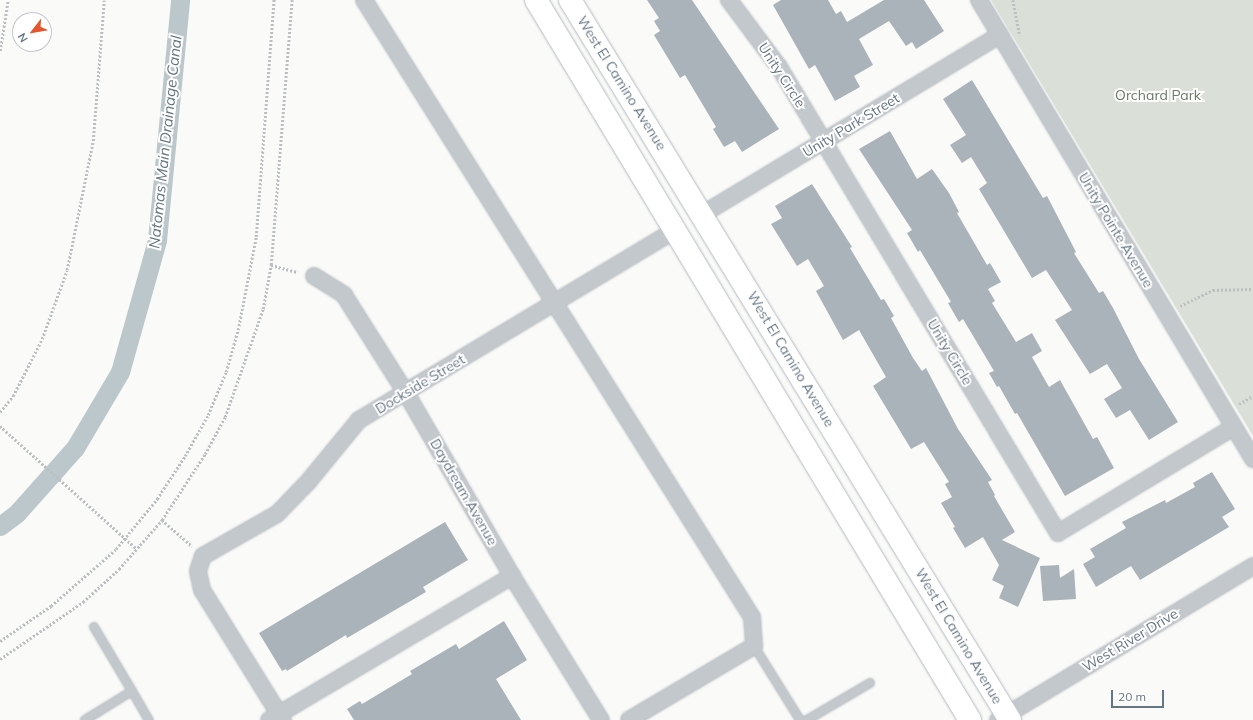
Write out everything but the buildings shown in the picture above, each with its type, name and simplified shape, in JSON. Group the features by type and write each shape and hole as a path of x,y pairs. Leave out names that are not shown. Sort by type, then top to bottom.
{"main road":[{"path":"536,0 970,720"},
{"name":"West El Camino Avenue","path":"570,0 703,214 1005,718"}],"street":[{"path":"364,0 752,618 754,646 630,720"},
{"name":"Unity Circle","path":"729,0 779,67 1058,533 1234,427"},
{"name":"Unity Pointe Avenue","path":"979,0 1253,459"},
{"name":"Unity Park Street","path":"703,214 1000,35"},
{"name":"Dockside Street","path":"202,556 277,514 308,482 359,420 675,230"},
{"name":"Daydream Avenue","path":"314,276 344,295 406,393 512,576 601,720"},
{"path":"202,556 198,571 202,590 277,718 512,576"},
{"name":"West River Drive","path":"1005,718 1253,566"}],"lane":[{"path":"94,627 149,720"},
{"path":"754,646 800,720"},
{"path":"807,720 870,683"},
{"path":"85,720 132,691"}],"path":[{"path":"0,51 8,0"},
{"path":"0,412 13,396 42,339 67,270 93,141 104,0"},
{"path":"0,641 21,628 80,582 116,549 158,499 208,415 226,372 236,337 256,237 274,0"},
{"path":"0,659 83,602 137,549 162,520 205,454 225,417 263,309 271,265 292,0"},
{"path":"271,265 314,276"},
{"path":"1180,306 1213,290 1253,289"},
{"path":"0,426 9,436 111,524 137,549"},
{"path":"162,520 202,556"}],"green space":[{"name":"Orchard Park","path":"991,0 1253,0 1253,436"}],"waterway":[{"name":"Natomas Main Drainage Canal","path":"0,526 17,513 75,448 120,372 157,240 180,0"}]}
